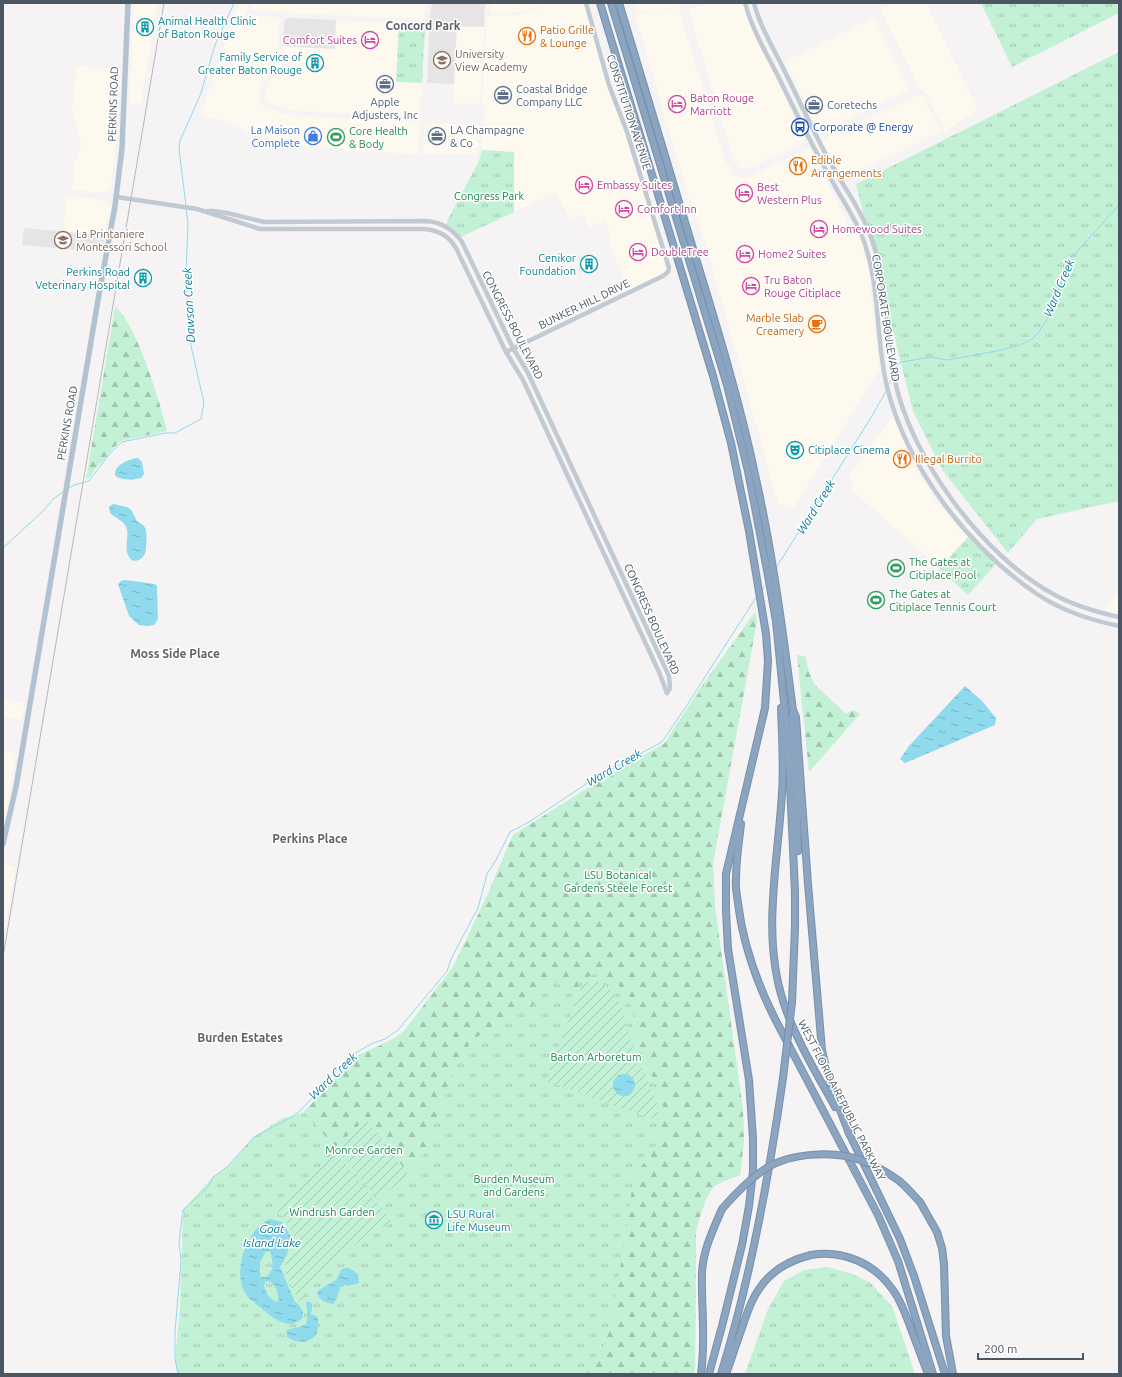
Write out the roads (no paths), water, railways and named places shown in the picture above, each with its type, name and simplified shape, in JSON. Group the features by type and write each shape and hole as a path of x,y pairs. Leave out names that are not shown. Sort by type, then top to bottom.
{"highway":[{"path":"600,3 713,376 731,443 749,531 767,647 767,684 765,708 726,874 728,949 749,1080 753,1139 753,1171 742,1245 709,1374"},
{"path":"611,3 727,385 748,471 776,621 788,742 795,892 792,1002 783,1078 765,1191 741,1306 721,1374"},
{"path":"619,3 706,289 737,398 769,542 778,596 793,710 792,717 797,801 798,875 795,892"},
{"name":"WEST FLORIDA REPUBLIC PARKWAY","path":"782,681 781,697 784,761 781,814 772,912 772,934 773,959 783,1004 797,1036 849,1133 900,1239 914,1276 945,1374"},
{"path":"793,710 796,717 822,1050 832,1090 849,1133"},
{"path":"743,798 736,879 740,921 753,972 761,993 878,1215 891,1243 933,1374"},
{"path":"702,1374 702,1272 707,1243 722,1209 747,1182 766,1168 801,1156 820,1154 844,1156 865,1161 900,1181 920,1202 937,1232 942,1248 944,1264 946,1336 953,1374"},
{"path":"726,1374 751,1304 762,1284 777,1270 791,1262 804,1257 824,1254 844,1256 857,1260 877,1272 888,1283 901,1303 928,1374"}],"main road":[{"name":"PERKINS ROAD","path":"3,844 16,787 70,462 117,197 122,148 128,3"}],"street":[{"name":"CONSTITUTION AVENUE","path":"586,3 608,80 627,132 668,264 668,272"},
{"name":"CORPORATE BOULEVARD","path":"754,3 756,11 798,99 825,152 859,210 874,244 882,281 889,346 898,396 907,420 928,463 958,508 988,542 1023,573 1054,594 1090,610 1119,617"},
{"name":"CORPORATE BOULEVARD","path":"745,4 753,26 787,96 811,143 862,234 871,267 882,361 893,408 911,450 932,485 964,529 1004,569 1038,595 1058,606 1084,617 1119,626"},
{"path":"745,4 756,11"},
{"path":"787,96 790,95 798,99"},
{"name":"CONGRESS BOULEVARD","path":"117,197 206,211 260,229 424,229 442,233 451,241 456,248 506,352 523,380 659,672 667,693 670,688 670,682 666,669 528,373 513,348 462,242 456,234 443,224 426,221 264,222 227,212 206,211"},
{"name":"BUNKER HILL DRIVE","path":"506,352 663,276 668,272"},
{"path":"560,460 567,457"},
{"path":"588,520 595,516"},
{"path":"659,672 666,669"}],"water":[{"path":"138,458 142,462 144,474 141,478 131,480 115,475 115,471 119,465"},
{"path":"113,504 130,509 137,521 145,528 146,548 144,556 138,560 132,560 128,555 127,530 123,523 110,513 109,507"},
{"name":"The Gates at Citiplace Pool","path":"893,561 896,563 899,561 904,568 897,576 895,574 894,576 890,571 891,569 888,567"},
{"path":"125,580 155,584 157,586 158,619 154,625 139,625 129,616 118,584"},
{"path":"965,686 982,701 996,718 995,725 905,763 900,759 909,746"},
{"path":"624,1074 632,1077 635,1085 632,1093 624,1096 616,1093 613,1085 616,1077"},
{"name":"Goat Island Lake","path":"270,1219 282,1222 291,1237 287,1255 280,1267 295,1302 301,1307 303,1316 302,1319 291,1324 275,1319 252,1301 244,1291 241,1282 241,1261 244,1250 255,1231","holes":["266,1251 270,1251 272,1268 266,1277 260,1277 260,1262","269,1281 275,1287 277,1292 279,1300 277,1302 270,1297 265,1289 265,1282"]},
{"path":"349,1268 358,1274 359,1283 347,1286 343,1284 333,1304 319,1298 317,1293 319,1290 336,1280 341,1270"},
{"path":"306,1302 310,1302 312,1304 312,1311 310,1314 316,1316 317,1318 318,1322 316,1335 304,1342 292,1340 287,1337 286,1331 306,1324 308,1316"}],"waterway":[{"name":"Dawson Creek","path":"186,206 179,149 180,141 201,93 215,45 234,3"},
{"name":"Ward Creek","path":"895,372 898,364 902,362 930,357 947,360 997,351 1020,345 1032,339 1039,332 1051,313 1070,259 1119,205"},
{"name":"Dawson Creek","path":"69,488 89,481 111,452 122,442 165,433 175,433 201,419 204,403 189,337 186,274 188,223 186,209"},
{"name":"Ward Creek","path":"889,384 893,376"},
{"name":"Ward Creek","path":"776,568 872,416 886,391"},
{"name":"Dawson Creek","path":"3,548 43,511 53,499 63,492"},
{"name":"Ward Creek","path":"762,590 767,583"},
{"name":"Ward Creek","path":"178,1374 175,1359 175,1332 181,1261 179,1242 183,1210 207,1188 213,1177 227,1167 254,1137 292,1117 303,1108 352,1055 371,1044 385,1039 398,1030 447,971 452,957 478,908 487,874 510,832 529,822 595,778 662,742 757,596"}],"railway":[{"path":"3,957 164,3"}],"place":[{"name":"Animal Health Clinic of Baton Rouge","path":"145,27"},
{"name":"Patio Grille & Lounge","path":"527,36"},
{"name":"Comfort Suites","path":"370,40"},
{"name":"University View Academy","path":"442,60"},
{"name":"Family Service of Greater Baton Rouge","path":"315,63"},
{"name":"Apple Adjusters, Inc","path":"385,84"},
{"name":"Coastal Bridge Company LLC","path":"503,95"},
{"name":"Baton Rouge Marriott","path":"677,104"},
{"name":"Coretechs","path":"814,105"},
{"name":"Corporate @ Energy","path":"800,127"},
{"name":"La Maison Complete","path":"313,136"},
{"name":"LA Champagne & Co","path":"437,136"},
{"name":"Core Health & Body","path":"336,137"},
{"name":"Edible Arrangements","path":"798,166"},
{"name":"Embassy Suites","path":"584,185"},
{"name":"Best Western Plus","path":"744,193"},
{"name":"Comfort Inn","path":"624,209"},
{"name":"Homewood Suites","path":"819,229"},
{"name":"La Printaniere Montessori School","path":"63,240"},
{"name":"DoubleTree","path":"638,252"},
{"name":"Home2 Suites","path":"745,254"},
{"name":"Cenikor Foundation","path":"589,264"},
{"name":"Perkins Road Veterinary Hospital","path":"143,278"},
{"name":"Tru Baton Rouge Citiplace","path":"751,286"},
{"name":"Marble Slab Creamery","path":"817,324"},
{"name":"Citiplace Cinema","path":"795,450"},
{"name":"Illegal Burrito","path":"902,459"},
{"name":"The Gates at Citiplace Pool","path":"896,568"},
{"name":"The Gates at Citiplace Tennis Court","path":"876,600"},
{"name":"LSU Rural Life Museum","path":"434,1220"}],"district":[{"name":"Concord Park","path":"423,26"},
{"name":"Moss Side Place","path":"175,654"},
{"name":"Perkins Place","path":"310,839"},
{"name":"Burden Estates","path":"240,1038"}],"park label":[{"name":"Congress Park","path":"489,196"},
{"name":"LSU Botanical Gardens Steele Forest","path":"618,881"},
{"name":"Barton Arboretum","path":"596,1057"},
{"name":"Monroe Garden","path":"364,1150"},
{"name":"Burden Museum and Gardens","path":"514,1185"},
{"name":"Windrush Garden","path":"332,1212"}]}
